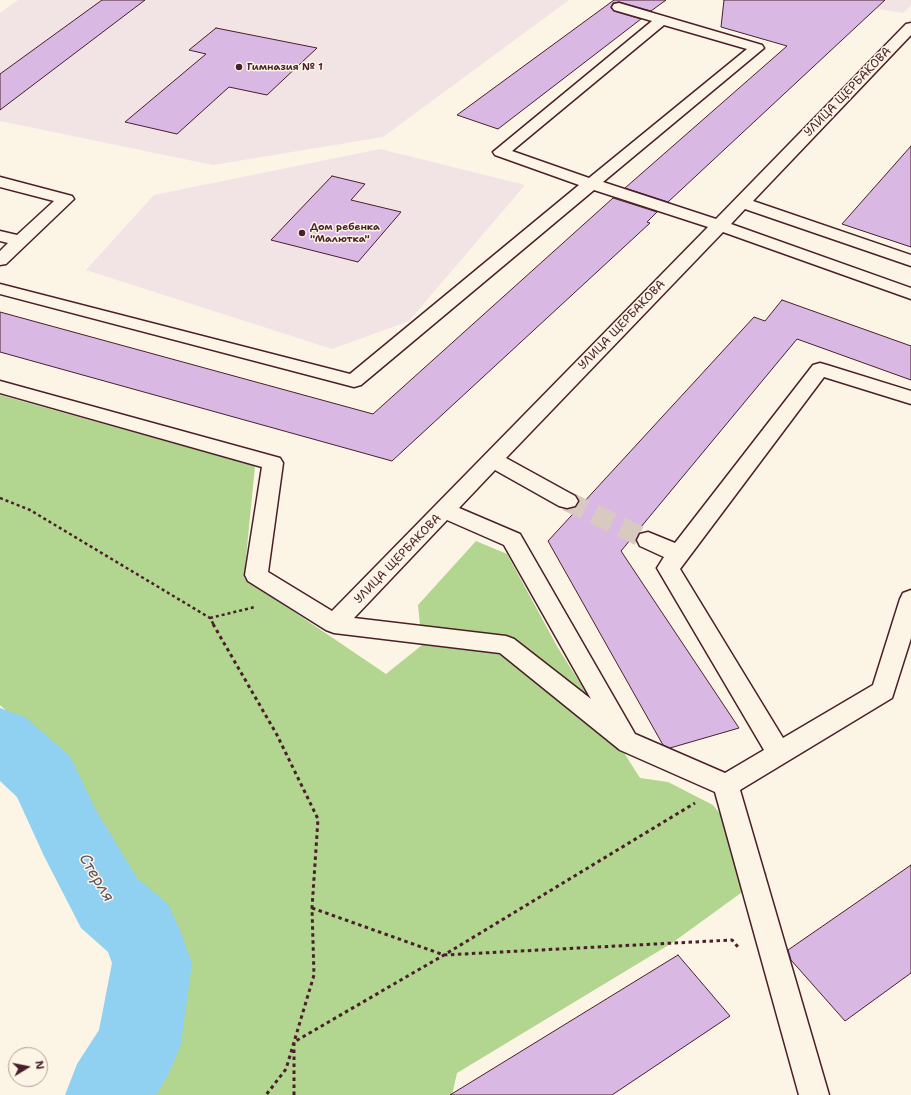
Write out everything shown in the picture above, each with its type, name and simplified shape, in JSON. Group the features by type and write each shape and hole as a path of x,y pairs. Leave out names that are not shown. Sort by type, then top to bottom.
{"street":[{"path":"0,289 354,381 757,48 619,7"},
{"path":"662,20 501,152 591,184 719,225 911,294"},
{"name":"УЛИЦА ЩЕРБАКОВА","path":"334,624 911,27"},
{"path":"0,182 66,198 0,260"},
{"path":"741,202 911,261"},
{"path":"0,236 20,241"},
{"path":"779,753 668,568 820,369 911,398"},
{"path":"0,387 273,463 256,575 334,624 506,645 629,743 726,784"},
{"path":"493,460 567,501"},
{"path":"444,510 512,540 629,743"},
{"path":"648,540 678,554"},
{"path":"726,784 883,691 911,599"},
{"path":"726,784 814,1095"}],"path":[{"path":"0,498 30,510 210,618 277,735 318,819 312,908 314,975 286,1069 266,1095"},
{"path":"210,618 291,597"},
{"path":"294,1042 444,955 726,784"},
{"path":"312,908 444,955 732,940 742,952"},
{"path":"294,1042 294,1095"}],"shaded area":[{"name":"Гимназия № 1","path":"18,0 569,0 383,137 213,165 0,121 0,13"},
{"path":"827,0 911,0 911,5 903,13"},
{"name":"Дом ребенка \"Малютка\"","path":"380,149 525,185 409,321 332,349 86,270 154,195"}],"green space":[{"path":"0,395 255,466 244,578 386,674 422,645 418,605 476,541 507,554 558,648 640,778 668,782 713,805 767,874 672,943 457,1073 452,1095 135,1095 170,1036 173,938 122,880 65,766 0,705"}],"building":[{"path":"102,0 145,0 0,110 0,74"},
{"path":"614,0 666,0 651,11 619,2 613,3 611,8 614,11 641,19 498,129 457,115"},
{"path":"724,0 885,0 668,202 625,188 787,46 721,27"},
{"path":"216,28 317,48 267,95 229,87 177,134 125,122 206,54 189,50"},
{"path":"911,146 911,247 842,224"},
{"path":"332,176 365,184 351,200 401,212 358,262 271,240"},
{"path":"613,198 657,212 647,222 650,223 392,461 0,352 0,312 373,414"},
{"path":"782,300 911,346 911,380 797,339 621,551 739,728 670,748 663,745 548,541 754,317 765,321"},
{"path":"911,865 911,973 845,1021 791,960 788,950"},
{"path":"678,955 730,1016 612,1095 450,1095"}],"waterway":[{"name":"Стерля","path":"0,737 44,777 70,833 109,903 140,930 152,963 139,1044 108,1095"}],"tunnel":[{"path":"567,501 648,540"}],"place":[{"name":"Гимназия № 1","path":"239,67"},
{"name":"Дом ребенка \"Малютка\"","path":"302,233"}]}
